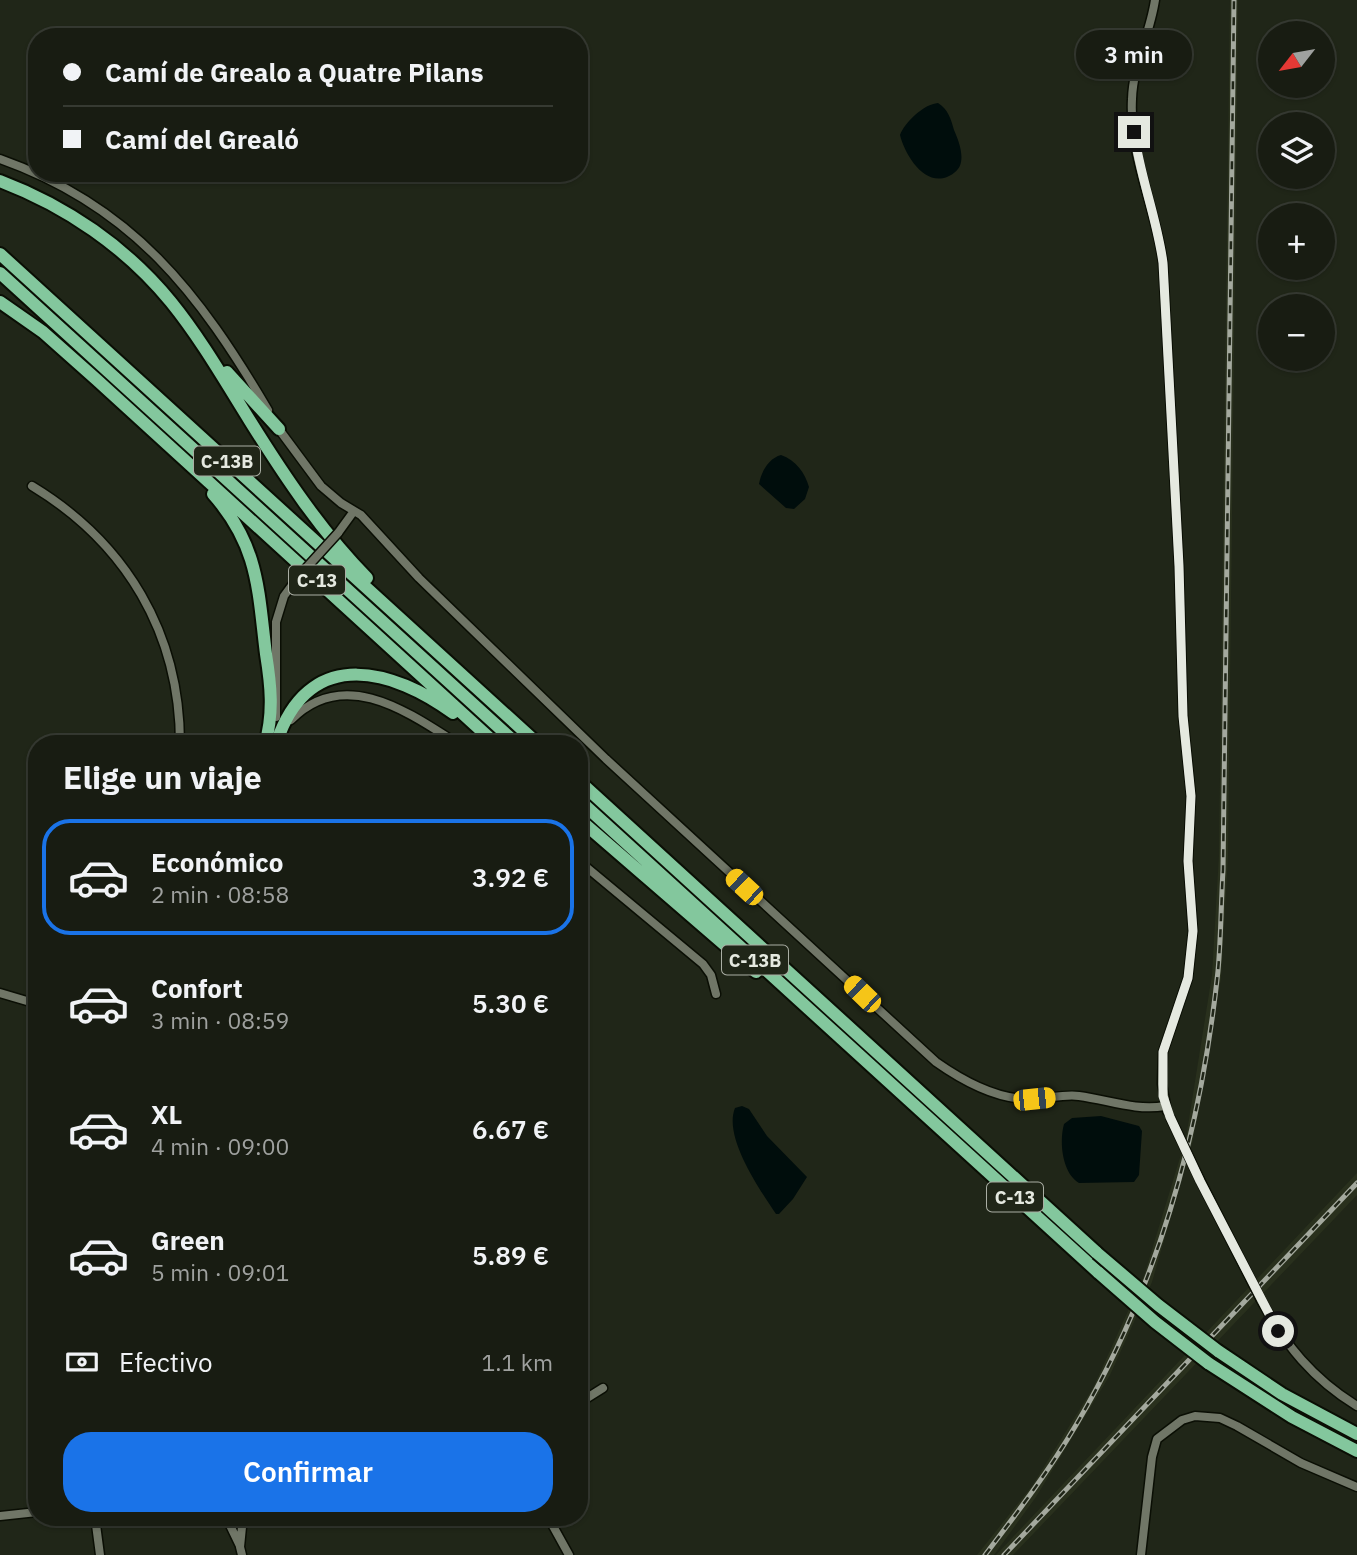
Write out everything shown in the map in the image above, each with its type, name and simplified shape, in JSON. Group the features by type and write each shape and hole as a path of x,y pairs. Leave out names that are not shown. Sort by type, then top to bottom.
{"highway":[{"name":"C-13","path":"0,181 46,201 105,239 160,289 203,346 275,461 320,525 365,575 447,654 455,668 528,735"},
{"name":"C-13B","path":"0,254 455,668"},
{"name":"C-13B","path":"0,273 507,735"},
{"name":"C-13","path":"0,302 43,332 486,735"},
{"path":"203,346 279,429"},
{"path":"137,417 151,435 217,498 233,520 249,551 260,595 272,693 267,735"},
{"path":"279,735 292,709 310,690 337,677 366,674 401,683 428,697 479,735"},
{"name":"C-13","path":"588,789 1158,1305 1218,1351 1282,1394 1357,1434"},
{"name":"C-13B","path":"588,808 931,1121"},
{"name":"C-13","path":"588,827 902,1102 931,1121 1155,1322 1208,1363 1292,1417 1357,1451"},
{"path":"588,832 625,859"}],"street":[{"path":"1155,0 1136,74 1132,104 1140,170 1163,263 1179,566 1183,716 1191,796 1188,861 1193,931 1188,978 1163,1052 1162,1084 1165,1106 1200,1181 1278,1331 1301,1361 1326,1385 1357,1406"},
{"path":"0,159 28,171"},
{"path":"54,182 110,216 153,251 213,321 279,429 315,479 334,498 361,515 419,578 581,735"},
{"path":"32,486 64,507 96,534 125,569 144,598 169,660 177,695 179,735"},
{"path":"276,735 275,622 284,596 354,511"},
{"path":"280,735 296,715 318,701 341,695 362,695 397,708 443,735"},
{"path":"588,742 909,1040 936,1062 969,1082 1012,1098 1075,1096 1135,1108 1165,1106"},
{"path":"588,868 703,964 711,975 716,994"},
{"path":"0,993 28,1001"},
{"path":"588,1397 603,1388"},
{"path":"1141,1555 1152,1457 1157,1439 1182,1420 1195,1416 1220,1418 1301,1463 1357,1487"},
{"path":"0,1516 28,1512"},
{"path":"96,1526 100,1555"},
{"path":"230,1526 241,1551"},
{"path":"241,1551 242,1526"},
{"path":"553,1526 569,1555"}],"shaded area":[{"path":"1230,0 1238,0 1228,857 1221,978 1193,1140 1152,1282 1110,1375 1036,1497 994,1555 977,1555 1032,1486 1093,1388 1144,1276 1186,1138 1212,975 1219,855"},
{"path":"938,103 950,118 960,146 961,158 956,171 939,179 923,173 917,167 906,151 900,135 916,114"},
{"path":"781,455 799,468 809,487 805,499 794,509 786,508 759,484 766,466"},
{"path":"742,1106 749,1109 767,1136 807,1177 793,1199 779,1214 776,1214 761,1191 738,1148 733,1120 735,1108"},
{"path":"1101,1116 1139,1126 1142,1131 1139,1175 1134,1182 1079,1183 1065,1165 1062,1148 1064,1124 1072,1118"},
{"path":"1357,1173 1357,1195 1013,1555 996,1555"}],"railway":[{"path":"985,1555 1066,1442 1105,1372 1130,1318 1171,1206 1200,1090 1210,1030 1219,959 1223,870 1234,0"},
{"path":"1004,1555 1357,1183"}],"route":[{"path":"1134,132 1142,180 1163,263 1179,566 1183,716 1192,809 1188,861 1193,931 1191,958 1188,978 1164,1043 1161,1062 1163,1096 1165,1106 1200,1181 1278,1331"}]}
